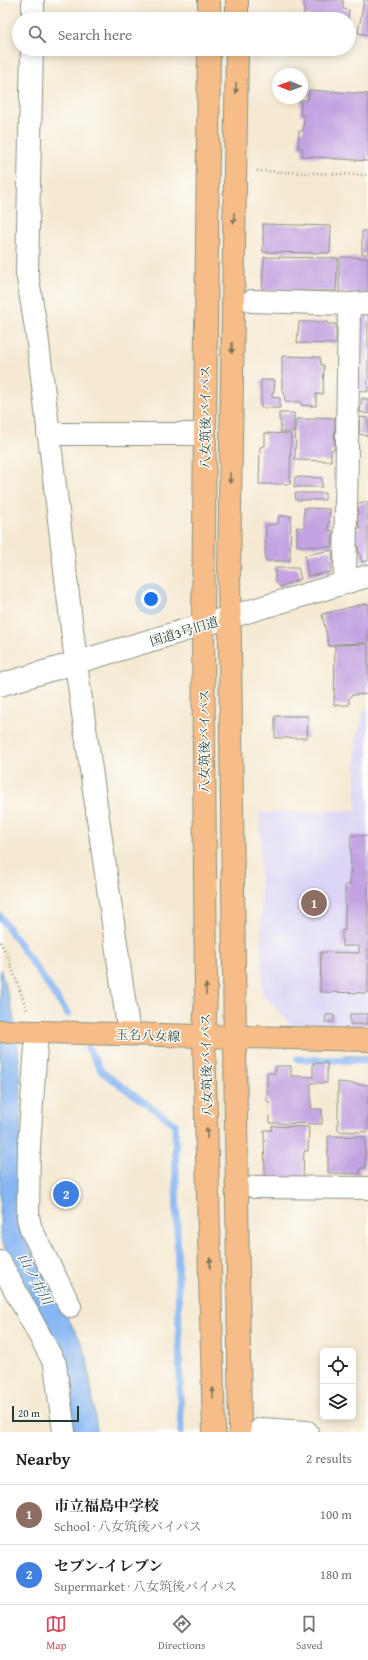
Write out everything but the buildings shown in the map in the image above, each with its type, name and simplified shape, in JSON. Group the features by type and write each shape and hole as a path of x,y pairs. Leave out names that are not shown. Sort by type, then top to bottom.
{"main road":[{"path":"209,0 209,12"},
{"path":"237,0 237,12"},
{"name":"八女筑後バイパス","path":"209,56 203,625 206,994 204,1037 214,1432"},
{"name":"八女筑後バイパス","path":"237,56 229,617 240,1432"},
{"name":"玉名八女線","path":"21,1027 204,1037 368,1040"}],"street":[{"path":"33,12 34,0"},
{"path":"32,56 27,273 37,335 76,663 129,1034"},
{"path":"252,301 358,303 345,583"},
{"path":"48,434 205,434"},
{"name":"国道3号旧道","path":"0,685 368,576"},
{"path":"21,1027 29,1145 28,1217 31,1229 70,1306"},
{"path":"255,1187 368,1188"},
{"path":"0,1262 55,1364 64,1432"},
{"path":"261,1429 307,1432"}],"path":[{"path":"255,171 368,175"},
{"path":"0,942 7,954 21,1027"}],"shaded area":[{"path":"365,708 368,708 368,1029 294,1029 262,993 260,813 356,810 356,740"}],"water":[{"name":"山ノ井川","path":"0,969 9,998 19,1052 21,1107 17,1217 19,1229 81,1342 87,1358 97,1432 74,1432 64,1360 0,1238"},
{"path":"343,1056 368,1056 368,1063 343,1063"}],"waterway":[{"path":"0,916 68,1014"},
{"path":"88,1048 102,1072 175,1124 181,1432"},
{"path":"298,1059 368,1061"}],"place":[{"name":"市立福島中学校","path":"314,903"},
{"name":"セブン-イレブン","path":"66,1194"}]}
